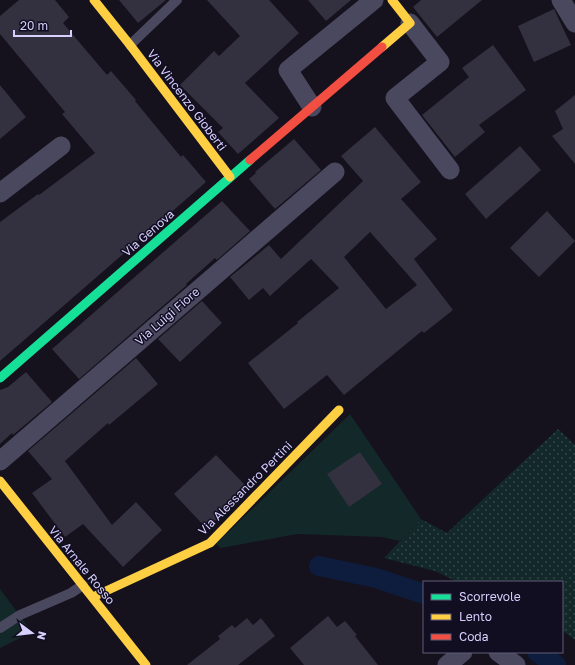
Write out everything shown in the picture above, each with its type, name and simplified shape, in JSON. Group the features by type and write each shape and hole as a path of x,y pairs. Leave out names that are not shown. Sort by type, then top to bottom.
{"street":[{"name":"Via Vincenzo Gioberti","path":"94,0 230,177"},
{"path":"312,107 288,70 374,0"},
{"path":"392,0 440,62 395,98 450,170"},
{"path":"561,0 575,23"},
{"name":"Via Genova","path":"0,378 230,177 410,23"},
{"path":"0,193 61,146"},
{"name":"Via Luigi Fiore","path":"0,461 335,172"},
{"name":"Via Alessandro Pertini","path":"93,597 210,543 339,410"},
{"name":"Via Arnale Rosso","path":"0,481 146,665"},
{"path":"447,665 462,653"},
{"path":"499,653 516,665"}],"lane":[{"path":"130,45 177,0"},
{"path":"0,628 20,615 72,593 84,585"}],"green space":[{"path":"350,414 421,519 400,541 382,537 297,534 221,548 216,544"},
{"path":"558,429 575,445 575,640 563,631 563,581 456,581 435,571 384,558 421,519 447,533"},
{"path":"0,589 32,632 0,648"}],"building":[{"path":"19,0 55,0 69,17 63,23 107,75 111,71 181,157 183,155 206,182 0,361 0,222 95,153 62,114 65,112 0,34 0,16"},
{"path":"119,0 166,0 138,23"},
{"path":"207,0 269,0 299,33 245,83 279,118 238,154 218,132 223,128 180,85 214,51 219,56 240,36"},
{"path":"308,0 351,0 326,21"},
{"path":"421,0 482,0 437,37 413,7"},
{"path":"554,9 571,45 534,62 518,26"},
{"path":"493,45 526,90 479,125 485,132 455,157 422,115 469,77 462,68"},
{"path":"0,85 26,117 0,139"},
{"path":"575,95 575,164 552,136 563,129 555,111"},
{"path":"375,127 421,182 401,199 437,239 414,259 453,310 424,333 422,331 344,395 327,375 284,409 248,363 339,288 311,259 270,296 263,288 249,300 230,277 269,245 281,259 363,181 341,156","holes":["370,232 417,285 386,309 344,257"]},
{"path":"294,139 321,170 275,209 249,179 256,173 255,172"},
{"path":"520,146 541,170 486,219 465,194"},
{"path":"222,201 250,231 217,260 215,258 186,284 187,285 79,379 52,349"},
{"path":"547,211 575,241 539,277 510,248"},
{"path":"202,301 222,323 180,362 158,339"},
{"path":"136,358 158,384 109,425 108,423 65,461 112,525 136,502 162,530 123,567 83,524 65,537 32,493 52,479 28,451"},
{"path":"26,372 52,402 0,444 0,390 8,387"},
{"path":"360,452 382,484 349,507 327,474"},
{"path":"216,455 247,487 207,529 174,494"},
{"path":"328,616 337,627 345,621 357,635 355,636 378,665 304,665 290,648"},
{"path":"247,618 253,625 261,618 275,636 238,665 187,665 220,639 218,636 232,625 235,628"}],"waterway":[{"path":"319,566 376,578 423,594"},
{"path":"538,653 556,665"}],"traffic: fast":[{"path":"0,378 250,160"}],"traffic: slow":[{"path":"94,0 230,177"},
{"path":"382,47 410,23 392,0"},
{"path":"93,597 210,543 339,410"},
{"path":"0,481 146,665"}],"traffic: jam":[{"path":"250,160 382,47"}]}
